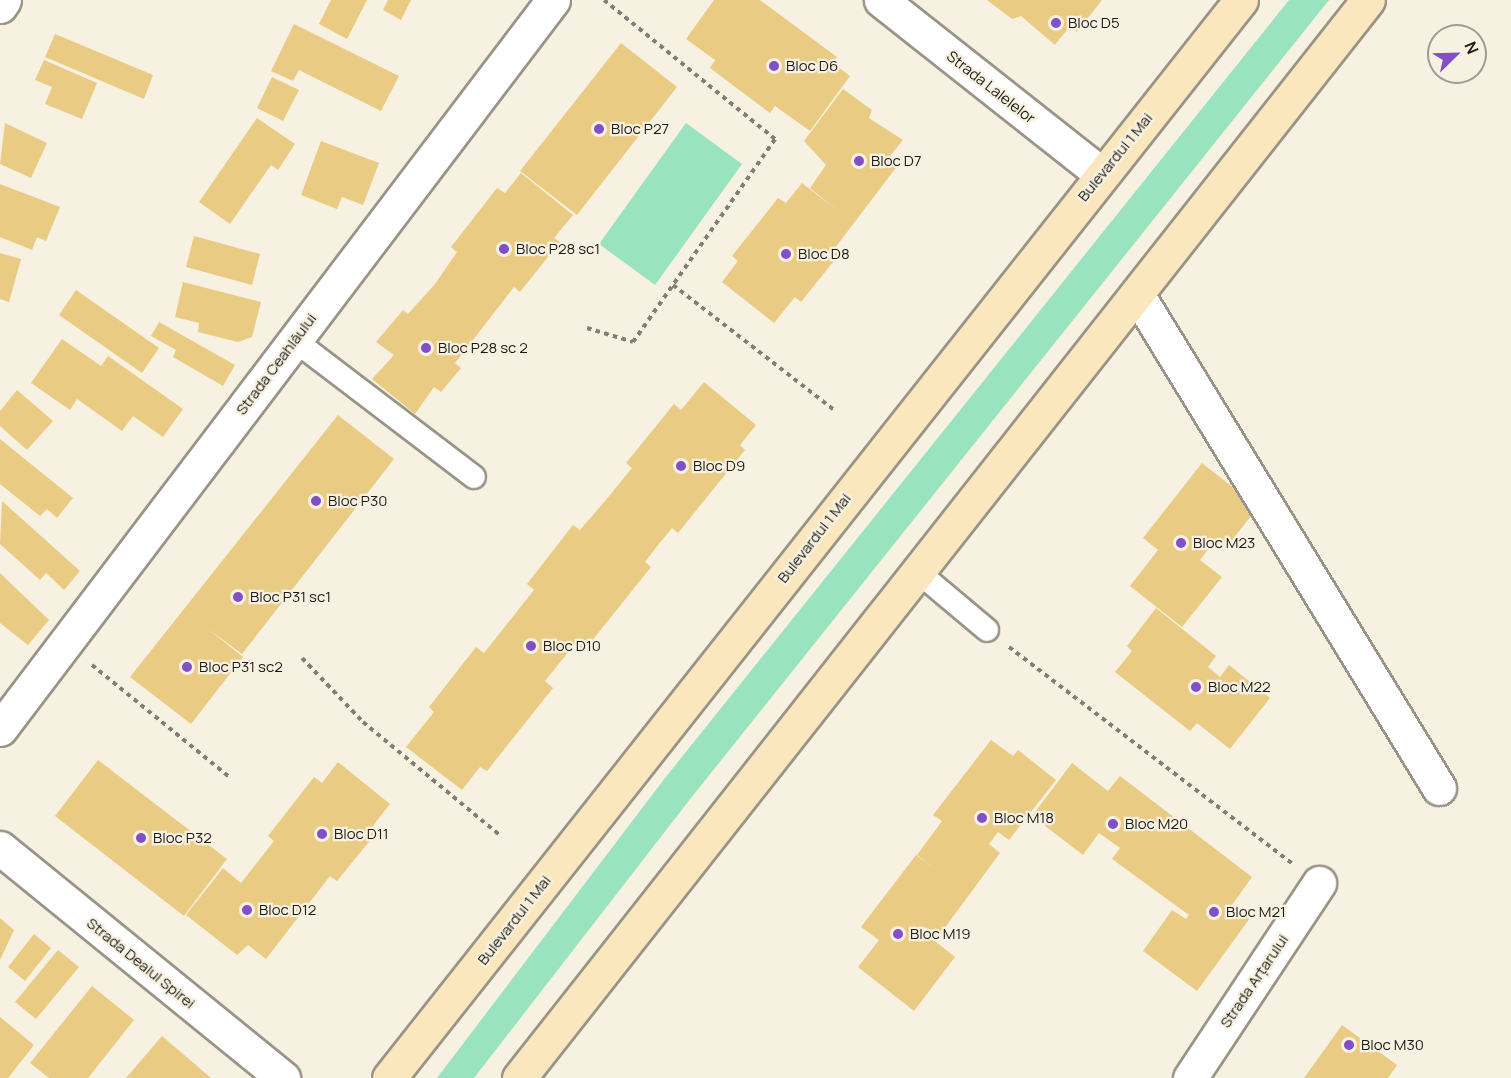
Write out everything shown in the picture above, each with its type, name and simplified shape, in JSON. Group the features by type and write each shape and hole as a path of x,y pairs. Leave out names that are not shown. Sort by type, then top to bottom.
{"main road":[{"name":"Bulevardul 1 Mai","path":"389,1078 1101,174 1241,0"},
{"path":"519,1078 1368,0"}],"street":[{"path":"0,6 4,0"},
{"name":"Strada Ceahlăului","path":"0,729 553,0"},
{"name":"Strada Lalelelor","path":"881,0 1101,174"},
{"path":"1137,294 1439,788"},
{"name":"Strada Dealul Spirei","path":"0,848 283,1078"},
{"name":"Strada Arțarului","path":"1190,1078 1319,883"}],"lane":[{"path":"294,340 474,477"},
{"path":"918,572 987,630"}],"path":[{"path":"587,328 633,342 776,139 604,0"},
{"path":"673,285 834,410"},
{"path":"987,630 1319,883"},
{"path":"302,658 363,722 502,837"},
{"path":"117,684 228,776"}],"green space":[{"path":"1289,0 1329,0 691,798 474,1078 437,1078 665,778"},
{"path":"686,123 742,164 655,285 599,244"}],"building":[{"path":"331,0 367,0 347,39 319,24"},
{"path":"388,0 411,0 401,20 383,10"},
{"name":"Bloc D6","path":"714,0 760,0 837,57 833,63 850,76 810,131 775,106 770,113 710,68 715,60 686,39"},
{"name":"Bloc D5","path":"987,0 1102,0 1077,32 1070,26 1055,45 1021,16 1012,19"},
{"path":"294,24 399,76 381,111 299,70 293,81 271,71"},
{"path":"55,34 153,75 144,99 45,57"},
{"name":"Bloc P27","path":"621,43 677,87 577,215 520,171"},
{"path":"44,60 97,83 82,119 45,104 52,87 35,80"},
{"path":"272,77 299,90 283,121 257,108"},
{"path":"843,89 872,110 869,118 903,140 890,156 898,165 835,248 841,252 801,302 795,297 774,323 722,282 738,261 732,256 778,198 786,203 802,183 838,211 810,188 826,165 804,141"},
{"path":"257,118 295,144 278,170 271,165 230,224 199,202"},
{"path":"5,123 47,143 31,178 0,164"},
{"path":"321,141 379,163 363,205 342,197 337,209 301,195"},
{"path":"521,173 573,215 554,238 560,242 520,292 514,287 455,363 461,368 441,392 434,387 415,414 372,379 394,355 376,342 403,310 408,314 435,284 457,252 451,247 497,188 505,193"},
{"path":"0,184 60,207 46,241 37,237 32,250 0,237"},
{"path":"194,236 260,254 252,285 186,267"},
{"path":"0,253 21,259 9,302 0,299"},
{"path":"183,282 261,302 252,337 238,342 198,332 199,323 175,317"},
{"path":"76,290 159,348 142,373 59,315"},
{"path":"159,322 235,365 223,386 173,357 176,350 151,336"},
{"path":"62,339 101,366 108,356 183,409 163,437 133,416 122,431 77,399 70,410 31,383"},
{"name":"Bloc D10","path":"704,382 756,425 740,445 745,450 678,533 672,528 658,545 645,562 651,567 583,652 574,645 545,681 553,688 487,771 480,767 462,790 406,747 434,712 429,707 476,647 484,653 534,590 527,584 573,525 580,530 632,468 626,463 674,404 681,410"},
{"path":"17,390 53,421 27,450 0,426 0,411"},
{"path":"338,415 394,459 242,654 207,628 243,657 191,724 130,677"},
{"path":"0,439 73,498 57,518 47,509 40,516 0,484"},
{"name":"Bloc M23","path":"1202,463 1258,507 1226,548 1216,539 1200,560 1222,577 1182,627 1130,586 1158,550 1143,538"},
{"path":"2,501 80,571 64,590 46,573 40,580 0,544"},
{"path":"0,573 49,620 28,645 0,623"},
{"name":"Bloc M22","path":"1156,608 1216,656 1208,667 1220,677 1229,665 1270,698 1230,749 1197,723 1190,731 1115,672 1132,651 1127,646"},
{"path":"991,740 1013,756 1018,750 1056,780 1009,840 998,832 989,844 1000,853 938,937 925,927 922,931 955,957 914,1011 858,967 879,940 861,927 916,855 935,869 917,855 942,821 933,815"},
{"name":"Bloc P32","path":"98,760 227,859 184,916 55,816"},
{"name":"Bloc D11","path":"338,762 390,804 372,827 377,832 337,881 330,876 266,959 248,945 237,955 186,915 223,868 241,883 274,841 268,836 314,777 322,783"},
{"path":"1072,763 1108,791 1120,776 1252,877 1232,905 1250,918 1197,991 1143,951 1172,910 1186,919 1189,915 1112,859 1120,848 1099,833 1083,855 1032,816"},
{"path":"0,918 14,930 0,960"},
{"path":"34,934 51,948 25,981 8,967"},
{"path":"58,950 79,967 36,1019 15,1002"},
{"path":"92,986 134,1020 88,1078 49,1078 30,1063"},
{"path":"0,1017 34,1045 8,1078 0,1078"},
{"name":"Bloc M30","path":"1342,1025 1397,1065 1388,1078 1304,1078"},
{"path":"162,1036 211,1078 126,1078"}],"place":[{"name":"Bloc D5","path":"1056,23"},
{"name":"Bloc D6","path":"774,66"},
{"name":"Bloc P27","path":"599,129"},
{"name":"Bloc D7","path":"859,161"},
{"name":"Bloc P28 sc1","path":"504,249"},
{"name":"Bloc D8","path":"786,254"},
{"name":"Bloc P28 sc 2","path":"426,348"},
{"name":"Bloc D9","path":"681,466"},
{"name":"Bloc P30","path":"316,501"},
{"name":"Bloc M23","path":"1181,543"},
{"name":"Bloc P31 sc1","path":"238,597"},
{"name":"Bloc D10","path":"531,646"},
{"name":"Bloc P31 sc2","path":"187,667"},
{"name":"Bloc M22","path":"1196,687"},
{"name":"Bloc M18","path":"982,818"},
{"name":"Bloc M20","path":"1113,824"},
{"name":"Bloc D11","path":"322,834"},
{"name":"Bloc P32","path":"141,838"},
{"name":"Bloc D12","path":"247,910"},
{"name":"Bloc M21","path":"1214,912"},
{"name":"Bloc M19","path":"898,934"},
{"name":"Bloc M30","path":"1349,1045"}]}
